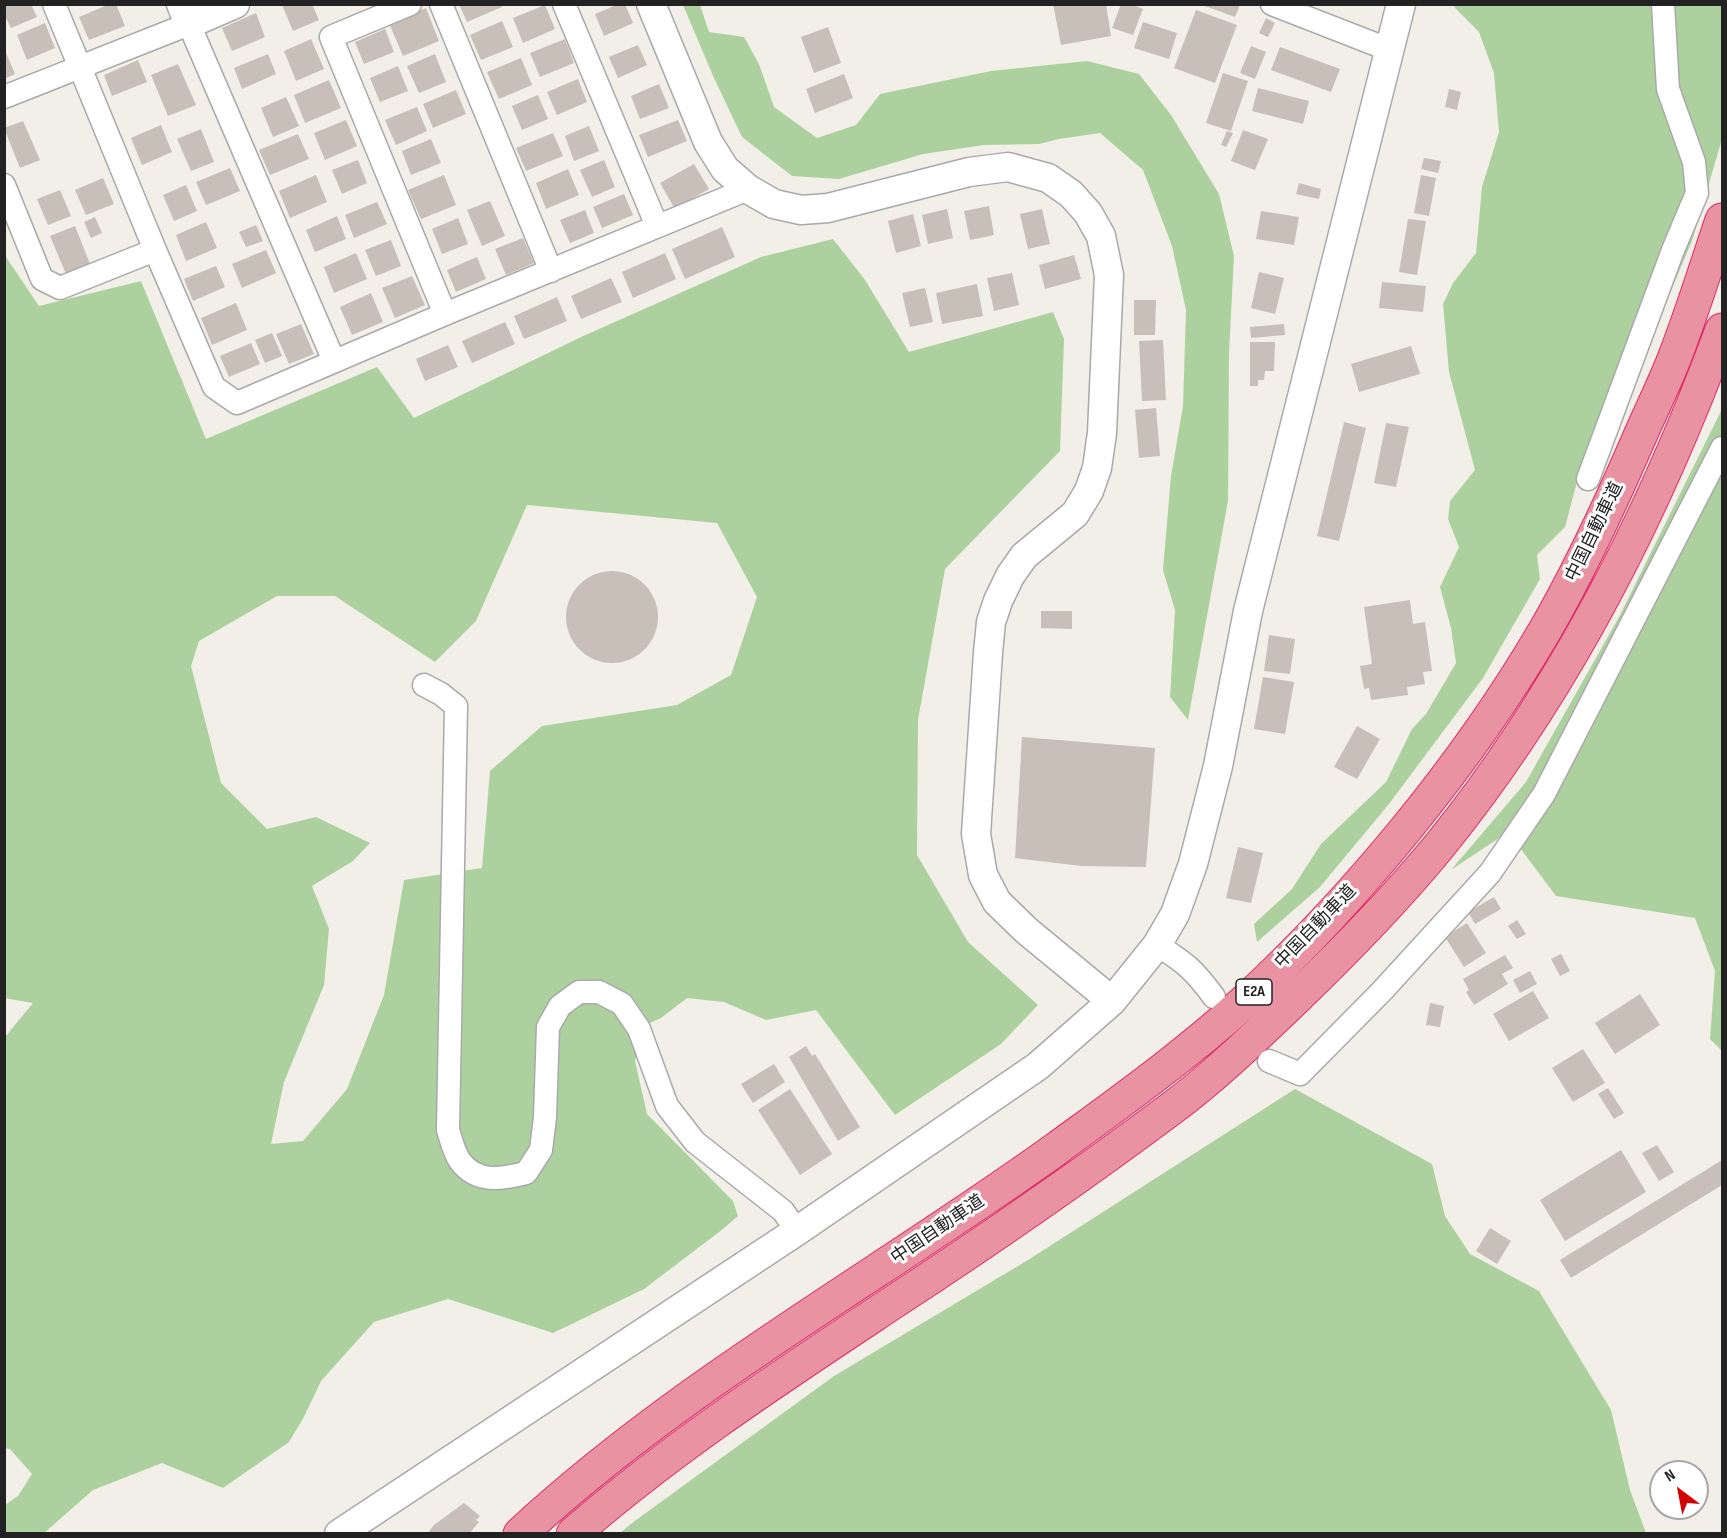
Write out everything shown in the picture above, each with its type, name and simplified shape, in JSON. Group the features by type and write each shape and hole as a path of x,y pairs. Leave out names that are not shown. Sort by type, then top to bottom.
{"highway":[{"name":"中国自動車道","path":"520,1533 567,1490 729,1369 878,1271 1053,1151 1153,1077 1243,1003 1326,920 1409,826 1480,731 1544,632 1608,509 1674,360 1722,220"},
{"name":"中国自動車道","path":"573,1533 669,1455 748,1398 1062,1188 1177,1104 1266,1027 1349,948 1440,846 1508,755 1569,660 1641,525 1707,371 1722,330"}],"street":[{"path":"54,4 214,387 237,403 748,189"},
{"path":"4,98 79,66 185,14 235,4"},
{"path":"410,4 331,37 445,314"},
{"path":"441,4 551,271"},
{"path":"564,4 657,226"},
{"path":"651,4 708,142 725,169 748,189 774,204 801,210 828,208 969,172 1008,167 1048,178 1071,194 1088,213 1101,236 1109,276 1102,433 1097,468 1089,491 1075,514 1024,556 1010,576 998,601 992,622 988,652 976,834 982,875 997,902 1027,931 1112,1001"},
{"path":"1272,4 1390,50"},
{"path":"339,1533 797,1231 1038,1066 1112,1001 1157,945 1175,914 1193,864 1218,766 1248,611 1401,4"},
{"path":"1588,479 1696,194 1694,162 1668,89 1663,4"},
{"path":"185,14 334,361"},
{"path":"4,185 42,279 60,288 155,250"},
{"path":"1269,1061 1300,1074 1382,992 1490,873 1544,794 1722,448"},
{"path":"424,685 441,694 456,706 448,1130 459,1160 477,1176 501,1179 526,1173 541,1150 545,1117 548,1027 560,1006 579,992 599,992 622,1004 639,1029 667,1106 695,1142 783,1211 797,1231"},
{"path":"1157,945 1195,971 1214,997"}],"green space":[{"path":"683,5 700,5 709,32 744,37 759,64 774,107 817,138 856,125 880,94 991,71 1087,61 1139,74 1171,115 1219,194 1234,256 1229,354 1228,501 1188,720 1170,697 1175,610 1163,570 1171,476 1183,406 1186,310 1172,246 1143,170 1100,133 1039,144 984,145 923,154 839,179 792,176 742,137"},
{"path":"1454,5 1722,5 1722,139 1692,241 1650,340 1585,452 1565,527 1537,555 1540,579 1483,678 1389,804 1320,887 1257,942 1254,924 1292,889 1321,844 1386,782 1412,729 1426,714 1456,663 1451,628 1440,587 1459,547 1448,519 1450,501 1475,470 1449,372 1443,304 1453,283 1476,253 1482,187 1499,132 1494,73 1479,32"},
{"path":"833,239 865,280 909,352 1053,312 1064,339 1060,451 945,569 918,720 917,855 968,942 1038,1005 1001,1044 895,1115 816,1010 766,1020 724,1002 687,998 661,1018 643,1026 635,1061 647,1114 733,1201 738,1216 723,1229 644,1289 553,1333 448,1299 374,1322 321,1381 289,1442 223,1488 162,1463 93,1490 43,1534 4,1533 5,1505 18,1496 32,1474 10,1449 5,1448 5,1037 33,1003 4,998 4,254 39,306 141,281 206,439 377,367 414,418 581,337 761,257","holes":["527,505 717,523 757,597 731,675 677,705 542,726 490,771 482,868 404,880 384,995 347,1089 303,1141 271,1144 284,1082 324,985 329,929 312,886 353,861 370,843 316,817 267,829 221,783 191,666 199,641 277,596 335,596 435,662 476,621"]},
{"path":"1722,409 1722,1051 1710,1039 1715,971 1695,918 1556,896 1508,832 1451,870 1526,782 1619,617"},
{"path":"1295,1089 1432,1164 1445,1216 1470,1254 1539,1291 1611,1410 1630,1490 1646,1533 620,1533 834,1376 1028,1260"}],"building":[{"path":"4,4 31,4 37,17 11,28 4,14"},
{"path":"110,4 116,4 125,26 89,40 79,17"},
{"path":"312,4 319,20 293,31 282,5"},
{"path":"459,4 501,4 502,7 467,22"},
{"path":"619,4 625,4 633,23 604,36 595,14"},
{"path":"1053,4 1106,4 1111,36 1061,45"},
{"path":"1121,4 1131,4 1143,9 1133,35 1112,28"},
{"path":"545,5 555,29 523,43 513,18"},
{"path":"1202,5 1240,5 1235,17"},
{"path":"426,8 439,41 403,56 389,23"},
{"path":"1196,10 1237,25 1215,83 1174,68"},
{"path":"256,13 265,37 232,51 222,28"},
{"path":"1266,18 1275,23 1268,37 1259,33"},
{"path":"502,21 513,47 481,60 470,35"},
{"path":"1143,22 1177,33 1169,59 1134,48"},
{"path":"45,23 55,48 27,60 17,35"},
{"path":"828,27 841,63 814,73 801,37"},
{"path":"385,29 394,52 364,64 355,42"},
{"path":"311,39 324,69 296,81 284,51"},
{"path":"565,39 574,63 540,77 530,53"},
{"path":"638,45 647,65 618,78 609,57"},
{"path":"1251,46 1266,52 1255,79 1240,73"},
{"path":"1280,47 1340,69 1331,92 1271,70"},
{"path":"4,48 15,74 4,79"},
{"path":"268,54 276,74 242,89 234,68"},
{"path":"435,54 446,82 419,93 407,66"},
{"path":"521,58 532,85 499,99 487,72"},
{"path":"138,60 147,82 112,96 104,75"},
{"path":"178,64 196,105 168,116 151,75"},
{"path":"398,66 408,91 380,102 370,78"},
{"path":"1223,73 1248,81 1231,131 1206,123"},
{"path":"844,74 853,98 815,113 806,89"},
{"path":"578,79 587,102 557,115 547,92"},
{"path":"329,80 341,108 305,123 294,95"},
{"path":"659,84 669,108 640,119 631,96"},
{"path":"1258,88 1309,101 1303,124 1252,111"},
{"path":"1449,89 1461,92 1457,110 1445,107"},
{"path":"456,90 466,114 433,128 423,104"},
{"path":"538,95 548,119 522,130 512,106"},
{"path":"286,97 299,126 273,137 261,108"},
{"path":"417,107 427,131 396,145 385,120"},
{"path":"346,120 357,146 325,160 314,133"},
{"path":"678,120 687,141 648,157 639,135"},
{"path":"23,121 40,160 20,168 4,128"},
{"path":"161,125 172,152 142,165 131,138"},
{"path":"589,126 599,151 574,161 565,136"},
{"path":"201,129 214,162 191,171 177,139"},
{"path":"1243,130 1268,139 1255,170 1231,161"},
{"path":"1227,131 1233,133 1226,147 1221,145"},
{"path":"553,133 563,156 526,171 516,148"},
{"path":"298,134 309,159 270,175 259,150"},
{"path":"431,139 441,163 411,175 402,151"},
{"path":"1424,158 1441,161 1438,173 1421,169"},
{"path":"358,160 367,183 342,194 332,170"},
{"path":"604,160 615,187 592,197 580,170"},
{"path":"694,164 709,189 675,209 660,183"},
{"path":"230,168 240,191 206,205 196,182"},
{"path":"568,169 579,195 546,209 536,183"},
{"path":"316,175 327,202 290,218 279,191"},
{"path":"444,175 456,205 421,219 408,190"},
{"path":"1421,175 1436,178 1429,216 1414,213"},
{"path":"103,178 114,204 86,215 75,190"},
{"path":"1299,183 1321,189 1319,199 1296,194"},
{"path":"186,185 197,211 174,221 163,195"},
{"path":"60,190 71,216 48,225 37,199"},
{"path":"624,194 633,215 602,228 593,207"},
{"path":"490,201 505,236 482,246 467,210"},
{"path":"377,202 387,224 354,238 345,215"},
{"path":"989,206 994,235 970,240 964,211"},
{"path":"947,209 953,238 928,244 922,215"},
{"path":"1042,209 1050,244 1028,249 1020,214"},
{"path":"585,210 594,233 570,243 560,220"},
{"path":"1261,211 1299,217 1294,245 1256,239"},
{"path":"913,214 921,246 896,253 888,221"},
{"path":"337,216 346,239 315,252 306,230"},
{"path":"95,217 102,233 91,238 84,222"},
{"path":"458,218 468,244 442,254 432,229"},
{"path":"1408,219 1426,221 1417,275 1399,272"},
{"path":"206,222 217,248 186,261 176,235"},
{"path":"256,225 263,241 246,247 239,232"},
{"path":"75,226 90,264 66,274 50,236"},
{"path":"722,227 735,257 685,279 672,249"},
{"path":"523,238 534,263 506,275 495,249"},
{"path":"391,240 401,266 376,276 365,250"},
{"path":"266,250 276,273 242,288 232,264"},
{"path":"356,253 367,279 334,293 324,267"},
{"path":"665,253 676,279 633,298 622,272"},
{"path":"1074,255 1081,279 1045,289 1039,265"},
{"path":"477,257 486,279 456,292 447,270"},
{"path":"216,266 225,287 193,301 184,279"},
{"path":"1259,272 1284,278 1275,314 1251,308"},
{"path":"1012,273 1019,305 994,311 987,278"},
{"path":"412,276 425,305 395,318 382,288"},
{"path":"611,278 622,302 581,319 571,296"},
{"path":"1382,282 1426,286 1423,312 1379,308"},
{"path":"977,284 983,316 942,324 936,293"},
{"path":"925,288 933,322 910,327 902,293"},
{"path":"371,293 383,322 352,335 340,307"},
{"path":"557,297 567,321 524,339 514,316"},
{"path":"1134,300 1156,300 1155,335 1134,335"},
{"path":"236,303 247,330 212,345 201,318"},
{"path":"505,322 515,344 472,363 462,341"},
{"path":"301,324 314,354 289,364 276,334"},
{"path":"1284,324 1285,335 1251,338 1250,327"},
{"path":"272,333 282,356 265,363 255,340"},
{"path":"1163,340 1166,400 1142,401 1139,341"},
{"path":"1250,342 1275,342 1274,371 1265,371 1264,380 1258,380 1258,386 1250,386"},
{"path":"251,343 260,364 229,377 220,356"},
{"path":"448,345 458,367 425,381 416,359"},
{"path":"1411,346 1420,374 1359,392 1351,364"},
{"path":"1156,408 1160,456 1139,458 1135,410"},
{"path":"1344,422 1366,428 1339,541 1317,536"},
{"path":"1386,423 1409,427 1396,487 1374,483"},
{"path":"603,571 621,571 638,578 651,591 658,608 658,626 651,643 638,656 621,663 603,663 586,656 573,643 566,626 566,608 573,591 586,578"},
{"path":"1410,600 1413,624 1425,622 1432,671 1423,672 1425,684 1407,687 1408,695 1371,700 1369,688 1364,689 1360,666 1372,664 1364,607"},
{"path":"1041,611 1072,611 1072,629 1041,628"},
{"path":"1269,635 1295,639 1290,674 1264,671"},
{"path":"1263,677 1294,682 1285,734 1254,729"},
{"path":"1357,726 1380,739 1357,779 1334,767"},
{"path":"1022,737 1155,748 1146,867 1081,866 1015,858"},
{"path":"1238,847 1263,853 1251,903 1226,898"},
{"path":"1494,897 1501,909 1475,924 1468,912"},
{"path":"1517,920 1526,934 1517,939 1508,926"},
{"path":"1467,923 1486,953 1464,967 1445,937"},
{"path":"1561,954 1570,971 1560,976 1551,959"},
{"path":"1505,955 1513,968 1502,974 1508,984 1474,1005 1466,992 1469,990 1463,979"},
{"path":"1530,971 1537,984 1520,993 1513,980"},
{"path":"1533,991 1549,1018 1509,1041 1493,1014"},
{"path":"1640,994 1660,1025 1615,1054 1595,1023"},
{"path":"1430,1003 1444,1006 1440,1027 1426,1025"},
{"path":"806,1046 812,1056 815,1054 860,1127 838,1141 789,1057"},
{"path":"1583,1049 1605,1083 1573,1102 1552,1068"},
{"path":"774,1064 785,1082 753,1103 741,1084"},
{"path":"1608,1088 1624,1113 1614,1119 1598,1094"},
{"path":"790,1089 832,1154 800,1175 758,1110"},
{"path":"1657,1145 1674,1172 1659,1181 1642,1153"},
{"path":"1621,1150 1646,1192 1565,1241 1540,1200"},
{"path":"1722,1160 1722,1185 1571,1278 1560,1260"},
{"path":"1490,1228 1511,1241 1497,1264 1476,1251"},
{"path":"464,1503 480,1516 476,1520 479,1522 469,1534 427,1534 434,1525"}]}
